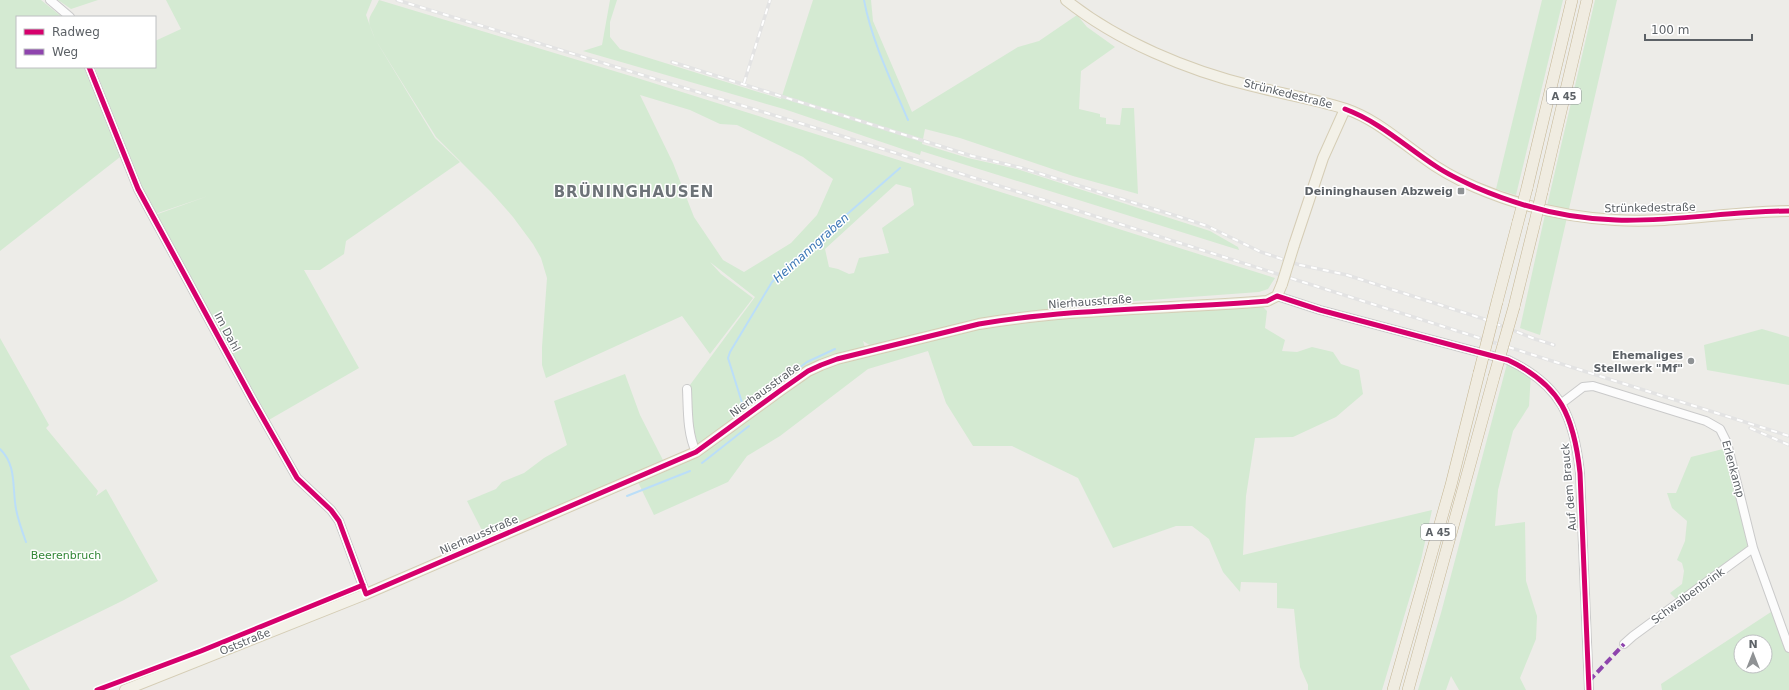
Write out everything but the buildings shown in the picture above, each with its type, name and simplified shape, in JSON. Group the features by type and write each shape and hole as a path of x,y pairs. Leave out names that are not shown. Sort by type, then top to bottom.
{"highway":[{"name":"A 45","path":"1393,690 1451,485 1480,374 1527,188 1572,0"},
{"name":"A 45","path":"1408,690 1514,307 1587,0"}],"main road":[{"name":"Strünkedestraße","path":"1066,0 1113,31 1150,50 1193,68 1251,86 1317,100 1345,109 1383,128 1438,168 1466,183 1522,204 1557,213 1616,220 1663,219 1789,211"},
{"path":"1276,296 1282,284 1323,158 1345,109"},
{"name":"Nierhausstraße","path":"366,594 696,452 808,371 837,359 979,324 1003,320 1058,314 1267,301 1276,296"},
{"name":"Oststraße","path":"125,690 366,594"}],"street":[{"path":"50,0 69,16"},
{"name":"Im Dahl","path":"89,68 138,189 247,390 297,478 331,510 339,521 366,594"},
{"name":"Auf dem Brauck","path":"1276,296 1508,360 1545,383 1562,403 1571,422 1577,445 1580,472 1589,690"},
{"name":"Erlenkamp","path":"1562,403 1583,387 1593,386 1714,424 1720,429 1727,443 1753,548 1789,646"},
{"path":"687,390 689,429 692,445 696,452"},
{"name":"Schwalbenbrink","path":"1624,644 1753,548"}],"green space":[{"path":"0,0 41,0 61,16 16,16 16,68 86,68 120,157 0,251"},
{"path":"58,0 98,0 71,9"},
{"path":"166,0 372,0 366,15 375,39 435,138 460,162 346,241 344,254 320,270 304,270 359,368 267,421 155,215 208,196 155,214 133,168 95,68 156,68 156,41 181,29"},
{"path":"379,0 634,77 1275,278 1268,289 1259,292 1136,301 1022,313 972,320 871,346 863,341 867,354 997,324 1042,319 1262,306 1267,311 1265,328 1285,340 1282,351 1297,352 1312,347 1333,352 1341,364 1359,370 1363,394 1336,417 1293,437 1255,438 1246,496 1243,555 1432,510 1421,560 1382,690 1308,690 1308,685 1300,667 1294,609 1277,608 1277,583 1241,582 1240,592 1223,572 1209,539 1192,526 1176,526 1113,548 1078,478 1012,446 973,446 946,403 928,351 868,369 780,436 747,456 728,482 654,515 636,478 592,497 490,546 467,501 496,489 502,482 524,473 544,458 567,445 554,401 625,374 640,415 666,466 696,452 687,389 755,297 710,262 721,274 753,298 710,354 682,316 546,378 542,365 542,347 547,278 541,258 533,244 513,217 491,192 436,137 375,39 369,22","holes":["640,95 690,110 720,124 737,125 803,157 833,179 817,215 791,243 744,272 723,260 694,217 673,163","896,184 911,188 914,205 882,228 889,253 859,258 854,273 849,274 829,267 825,249"]},
{"path":"610,0 617,0 610,22 610,37 620,49 781,99 813,0 871,0 873,21 912,112 1018,47 1039,41 1077,15 1087,27 1115,47 1081,71 1079,109 1100,114 1100,117 1106,118 1106,124 1120,125 1122,108 1134,108 1138,194 1073,176 960,138 925,129 922,144 968,158 1017,169 1210,231 1238,247 1239,250 921,151 920,155 784,109 583,51 602,45"},
{"path":"1542,0 1563,0 1516,195 1496,189"},
{"path":"1595,0 1617,0 1540,335 1520,328"},
{"path":"1762,329 1789,337 1789,385 1707,370 1704,345"},
{"name":"Beerenbruch","path":"0,338 49,425 46,428 98,491 96,496 106,489 158,581 124,600 10,656 30,690 0,690"},
{"path":"1508,360 1531,373 1529,406 1513,431 1498,490 1495,526 1525,522 1526,581 1537,616 1536,639 1520,678 1526,690 1459,690 1451,676 1446,690 1418,690 1441,613"},
{"path":"1727,448 1753,548 1679,602 1670,593 1682,584 1684,571 1682,563 1677,560 1685,541 1687,521 1672,508 1667,493 1676,493 1691,457"},
{"path":"1774,610 1789,653 1789,690 1662,690 1661,684 1733,637 1733,674 1773,674 1773,634 1737,634"}],"waterway":[{"name":"Heimanngraben","path":"864,0 867,16 877,46 908,120"},
{"name":"Heimanngraben","path":"744,409 728,358 730,352 772,282 789,265 900,168"},
{"path":"770,390 807,362 835,349"},
{"path":"744,407 753,401"},
{"name":"Heimanngraben","path":"702,463 749,426"},
{"path":"0,449 9,462 11,469 16,509 26,542"},
{"name":"Heimanngraben","path":"627,496 690,471"}],"railway":[{"path":"397,0 845,137 1789,436"},
{"path":"744,83 770,0"},
{"path":"672,62 972,156 1022,168 1186,219 1207,226 1261,252 1300,265 1347,275 1484,319 1554,345"},
{"path":"1750,428 1789,445"}],"marked path":[{"path":"1589,681 1624,644"}],"cycle path":[{"path":"89,68 138,189 251,397 297,478 331,510 339,521 366,594 696,452 808,371 837,359 979,324 1087,312 1267,301 1277,296 1320,310 1508,360 1541,380 1552,392 1562,405 1569,419 1574,435 1580,473 1589,690"},
{"path":"1345,109 1370,121 1446,173 1475,187 1526,206 1580,217 1616,220 1681,218 1767,211 1789,211"},
{"path":"97,690 201,651 363,585"}],"place":[{"name":"Deininghausen Abzweig","path":"1461,191"},
{"name":"Ehemaliges Stellwerk \"Mf\"","path":"1691,361"}],"district":[{"name":"BRÜNINGHAUSEN","path":"634,192"}]}
